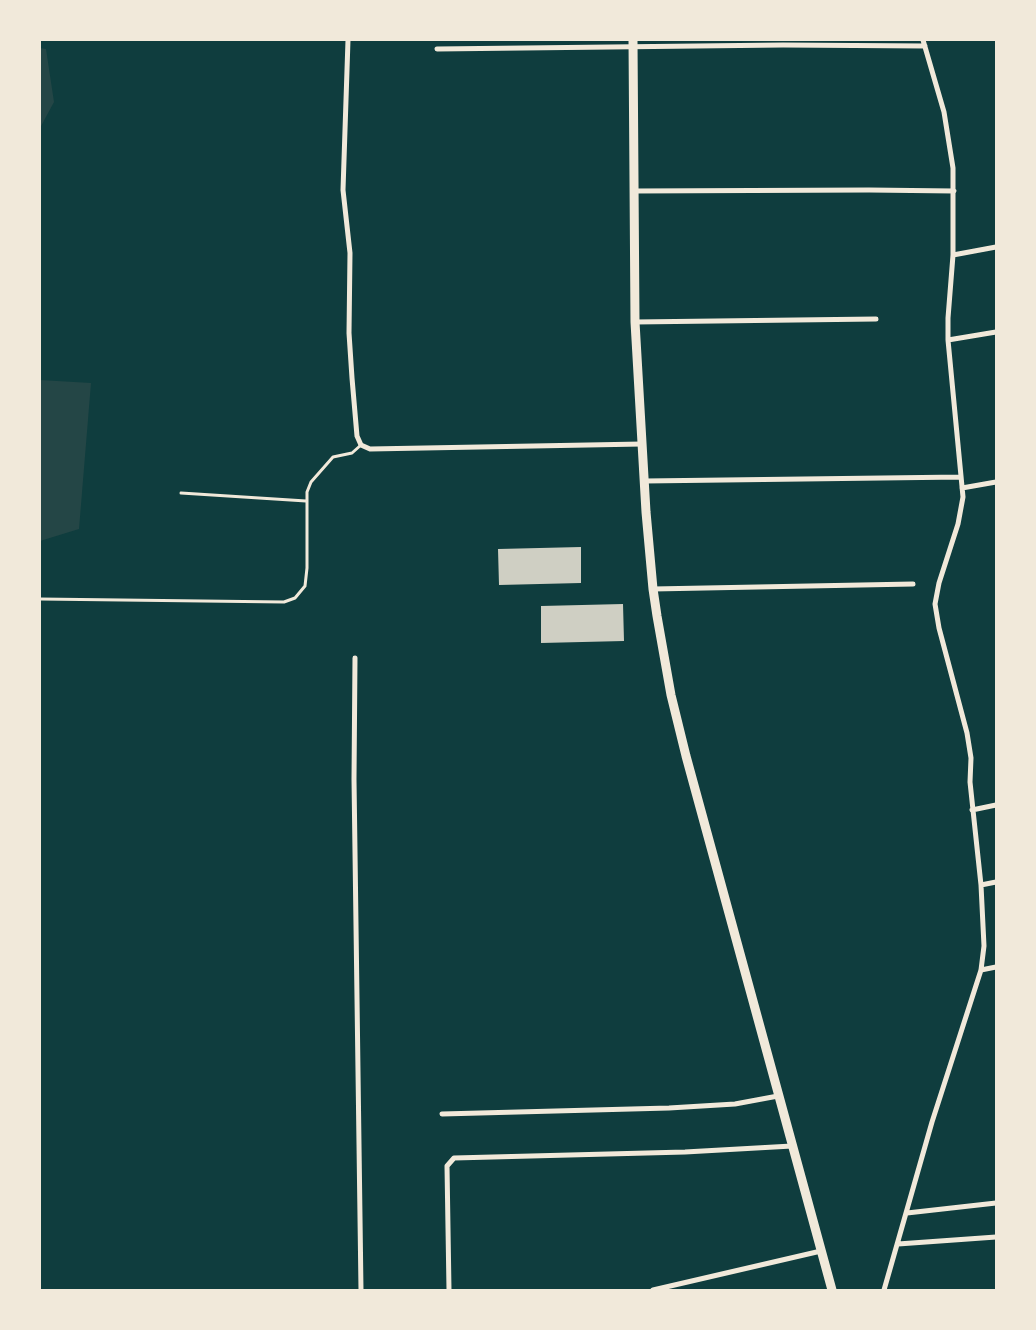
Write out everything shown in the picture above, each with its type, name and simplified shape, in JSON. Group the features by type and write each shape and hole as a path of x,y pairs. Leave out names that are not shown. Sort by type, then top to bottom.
{"main road":[{"path":"633,44 635,322 653,589 677,720 832,1290"}],"street":[{"path":"348,40 343,190 350,253 349,333 352,378 357,436 361,446 370,450 642,444"},
{"path":"437,49 633,44 847,45 924,43 944,112 953,168 953,255 948,340 963,497 935,604 939,628 967,733 971,758 970,782 981,885 984,946 980,970 932,1122 884,1290"},
{"path":"635,192 954,191"},
{"path":"953,255 996,247"},
{"path":"635,322 876,319"},
{"path":"948,340 996,332"},
{"path":"645,481 961,477"},
{"path":"962,488 996,482"},
{"path":"653,589 913,584"},
{"path":"355,658 354,779 360,1290"},
{"path":"972,810 996,805"},
{"path":"981,885 996,882"},
{"path":"980,970 996,967"},
{"path":"442,1114 707,1106 735,1104 778,1096"},
{"path":"448,1290 447,1166 454,1158 685,1152 792,1146"},
{"path":"907,1212 996,1203"},
{"path":"898,1244 996,1237"},
{"path":"653,1290 821,1251"}],"lane":[{"path":"40,599 284,602 296,598 305,586 307,568 306,500 311,482 333,457 352,453 361,446"},
{"path":"181,493 306,500"}],"shaded area":[{"path":"40,48 46,49 54,102 40,128"},
{"path":"40,380 91,383 79,529 40,541"}],"building":[{"path":"581,547 581,583 499,585 498,549"},
{"path":"623,604 624,641 541,643 541,606"}]}
